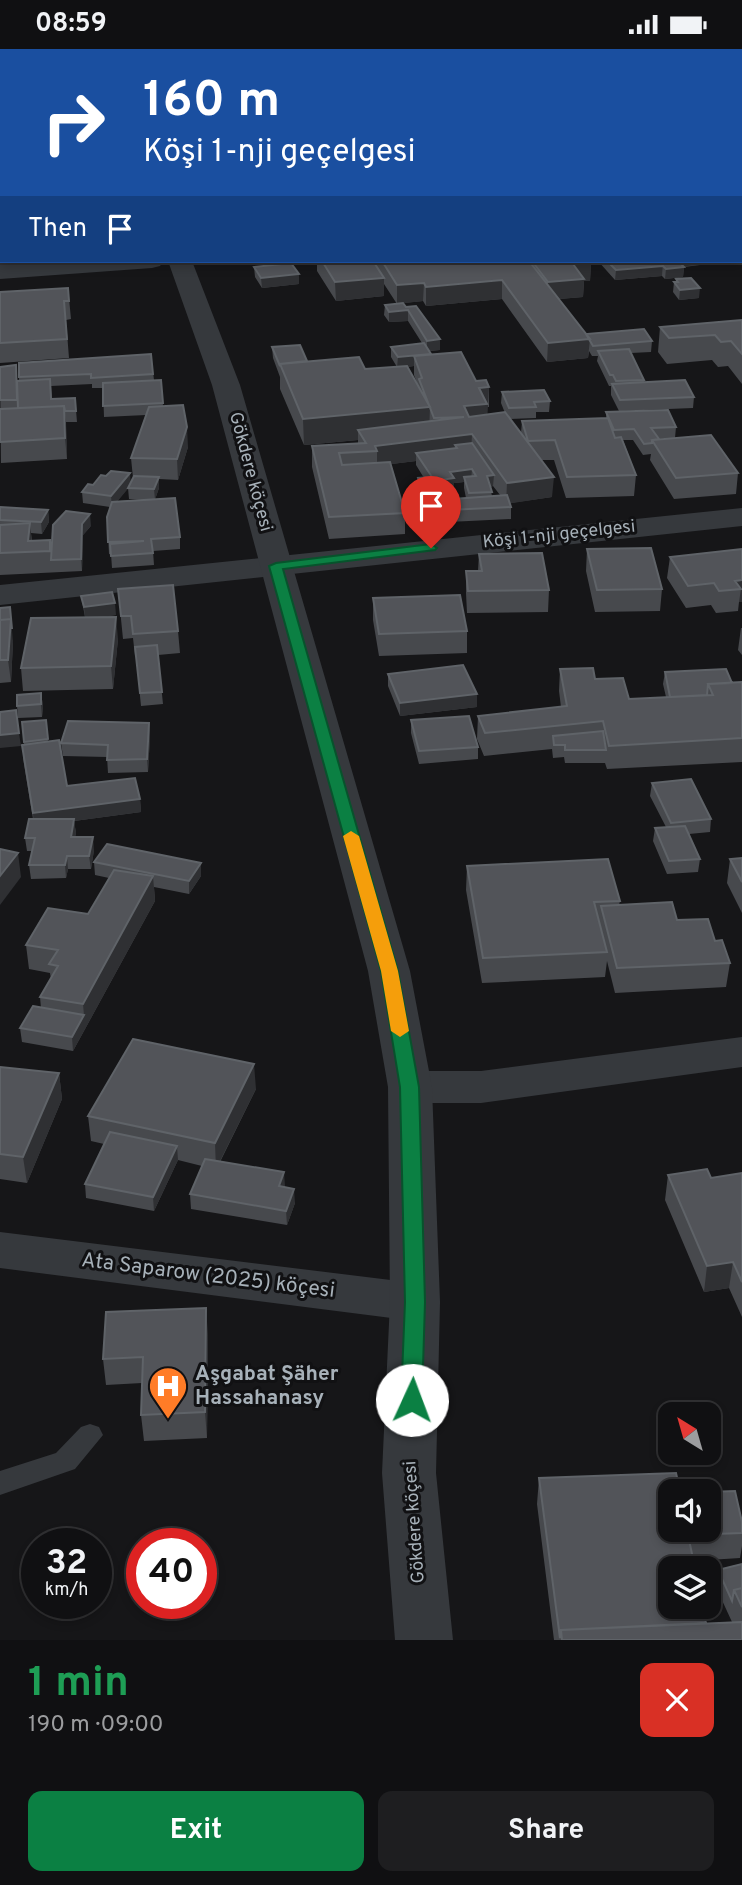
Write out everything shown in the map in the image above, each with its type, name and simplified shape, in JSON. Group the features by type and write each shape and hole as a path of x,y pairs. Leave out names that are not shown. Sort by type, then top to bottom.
{"street":[{"path":"0,272 124,263"},
{"name":"Gökdere köçesi","path":"181,263 226,385 389,971 410,1087 415,1302 409,1473 424,1640"},
{"name":"Köşi 1-nji geçelgesi","path":"0,595 379,553 742,517"},
{"path":"410,1087 481,1087 742,1052"},
{"name":"Ata Saparow (2025) köçesi","path":"0,1250 415,1302"}],"lane":[{"path":"0,1483 65,1461 90,1435"}],"building":[{"path":"291,263 299,274 261,278 254,267"},
{"path":"323,263 374,263 384,278 335,282"},
{"path":"383,263 531,263 590,339 548,343 502,280 426,287 424,283 397,285"},
{"path":"534,263 591,263 573,264 584,279 548,282"},
{"path":"609,263 680,263 684,267 666,269 663,266 616,270"},
{"path":"691,278 700,288 680,290 674,282 678,282 676,279"},
{"path":"68,288 69,301 64,301 67,339 0,343 0,292"},
{"path":"403,303 406,307 416,306 440,339 427,341 408,310 389,312 385,305"},
{"path":"742,320 742,354 731,341 721,342 715,335 669,338 660,327"},
{"path":"644,329 652,341 593,346 586,334"},
{"path":"424,343 431,354 398,357 391,347"},
{"path":"300,345 307,361 280,366 272,347"},
{"path":"629,349 644,380 616,381 598,351"},
{"path":"461,352 476,381 486,380 489,387 479,388 487,404 464,406 469,417 505,412 554,477 507,483 472,434 375,446 377,451 339,453 342,465 390,462 405,513 329,517 312,446 366,443 358,430 464,417 434,418 419,379 422,378 414,356"},
{"path":"151,354 153,374 91,378 91,374 19,377 19,363"},
{"path":"359,357 365,369 407,366 430,407 303,419 280,364"},
{"path":"16,365 17,400 0,400 0,367"},
{"path":"50,379 51,399 75,398 76,411 65,411 64,406 18,408 17,381"},
{"path":"161,380 163,403 103,406 103,383"},
{"path":"685,380 694,397 620,400 612,384"},
{"path":"544,390 550,401 534,402 536,407 509,408 502,392"},
{"path":"183,405 187,427 177,459 131,458 149,407"},
{"path":"64,406 65,438 0,442 0,409"},
{"path":"668,410 676,427 651,428 659,439 644,444 634,429 614,430 606,412"},
{"path":"608,418 615,438 621,437 636,475 567,477 555,440 528,441 522,421"},
{"path":"711,435 738,473 676,478 652,440"},
{"path":"472,443 494,475 487,476 492,492 469,493 464,477 476,476 472,469 450,472 454,478 441,480 446,496 424,497 418,478 432,477 416,453 457,448 455,445"},
{"path":"111,471 130,473 111,496 82,492 88,484 93,485 101,475 106,476"},
{"path":"134,476 159,477 154,489 128,488"},
{"path":"507,495 511,507 428,511 426,501"},
{"path":"175,498 180,537 151,539 153,553 111,556 110,544 144,541 108,542 107,517 112,502"},
{"path":"0,507 48,510 41,522 0,520"},
{"path":"66,511 90,514 82,524 81,559 51,560 53,525"},
{"path":"30,523 28,541 50,540 50,551 0,553 0,525"},
{"path":"651,548 662,589 597,590 587,549"},
{"path":"742,549 742,580 735,581 741,589 719,591 714,583 688,586 670,557"},
{"path":"542,553 549,590 468,591 466,571 482,571 479,554"},
{"path":"173,585 178,631 133,634 131,616 121,616 118,589"},
{"path":"112,592 115,603 84,607 81,596"},
{"path":"460,595 467,631 379,634 373,598"},
{"path":"10,607 12,629 11,619 0,620 0,608"},
{"path":"116,617 111,666 21,668 31,618"},
{"path":"11,619 8,660 0,660 0,620"},
{"path":"157,645 162,692 140,693 135,647"},
{"path":"463,665 477,694 400,703 388,674"},
{"path":"593,668 595,679 623,678 629,699 713,695 708,684 742,682 742,738 609,746 603,721 485,733 478,716 567,706 560,669"},
{"path":"726,669 732,683 708,684 707,695 670,697 665,672"},
{"path":"41,693 41,704 17,706 17,695"},
{"path":"16,710 19,733 0,735 0,712"},
{"path":"469,716 478,747 419,751 411,720"},
{"path":"46,720 48,739 24,742 22,722"},
{"path":"68,721 149,723 147,759 107,760 108,745 61,743"},
{"path":"603,731 606,750 565,750 565,745 554,745 553,736"},
{"path":"59,740 67,786 135,778 140,799 33,813 22,745"},
{"path":"691,779 711,819 671,823 652,783"},
{"path":"29,819 74,819 71,837 93,837 89,856 67,856 65,865 29,865 35,838 25,838"},
{"path":"685,826 700,859 669,861 655,828"},
{"path":"107,844 201,863 189,881 94,862"},
{"path":"0,849 18,853 0,876"},
{"path":"742,858 742,882 730,859"},
{"path":"608,859 620,901 594,902 607,952 483,958 467,866"},
{"path":"114,870 153,876 83,1004 40,997 58,966 49,964 58,950 26,945 48,908 88,914"},
{"path":"672,902 677,920 708,919 715,941 722,940 730,963 617,968 601,906"},
{"path":"33,1006 84,1015 72,1037 20,1028"},
{"path":"133,1039 254,1064 215,1143 88,1116"},
{"path":"0,1067 59,1073 23,1157 0,1154"},
{"path":"110,1132 177,1146 153,1197 85,1184"},
{"path":"205,1159 284,1172 279,1186 294,1189 286,1211 190,1194"},
{"path":"707,1169 711,1178 742,1173 742,1282 733,1262 707,1266 668,1175"},
{"path":"206,1308 205,1412 141,1415 143,1357 103,1359 106,1312"},
{"path":"676,1473 677,1479 658,1479 658,1542 689,1542 692,1556 658,1556 658,1619 705,1619 706,1623 561,1630 560,1638 539,1478"},
{"path":"735,1491 742,1533 721,1534 721,1492"},
{"path":"742,1564 742,1588 734,1590 732,1601 721,1577 721,1569"},
{"path":"742,1588 742,1607 734,1590"},
{"path":"742,1622 742,1640 562,1640 561,1630"}],"slow traffic":[{"path":"351,836 389,971 400,1031"}],"place":[{"name":"Aşgabat Şäher Hassahanasy","path":"168,1420"}],"route":[{"path":"412,1400 415,1302 410,1087 389,971 276,566 431,548"}]}
